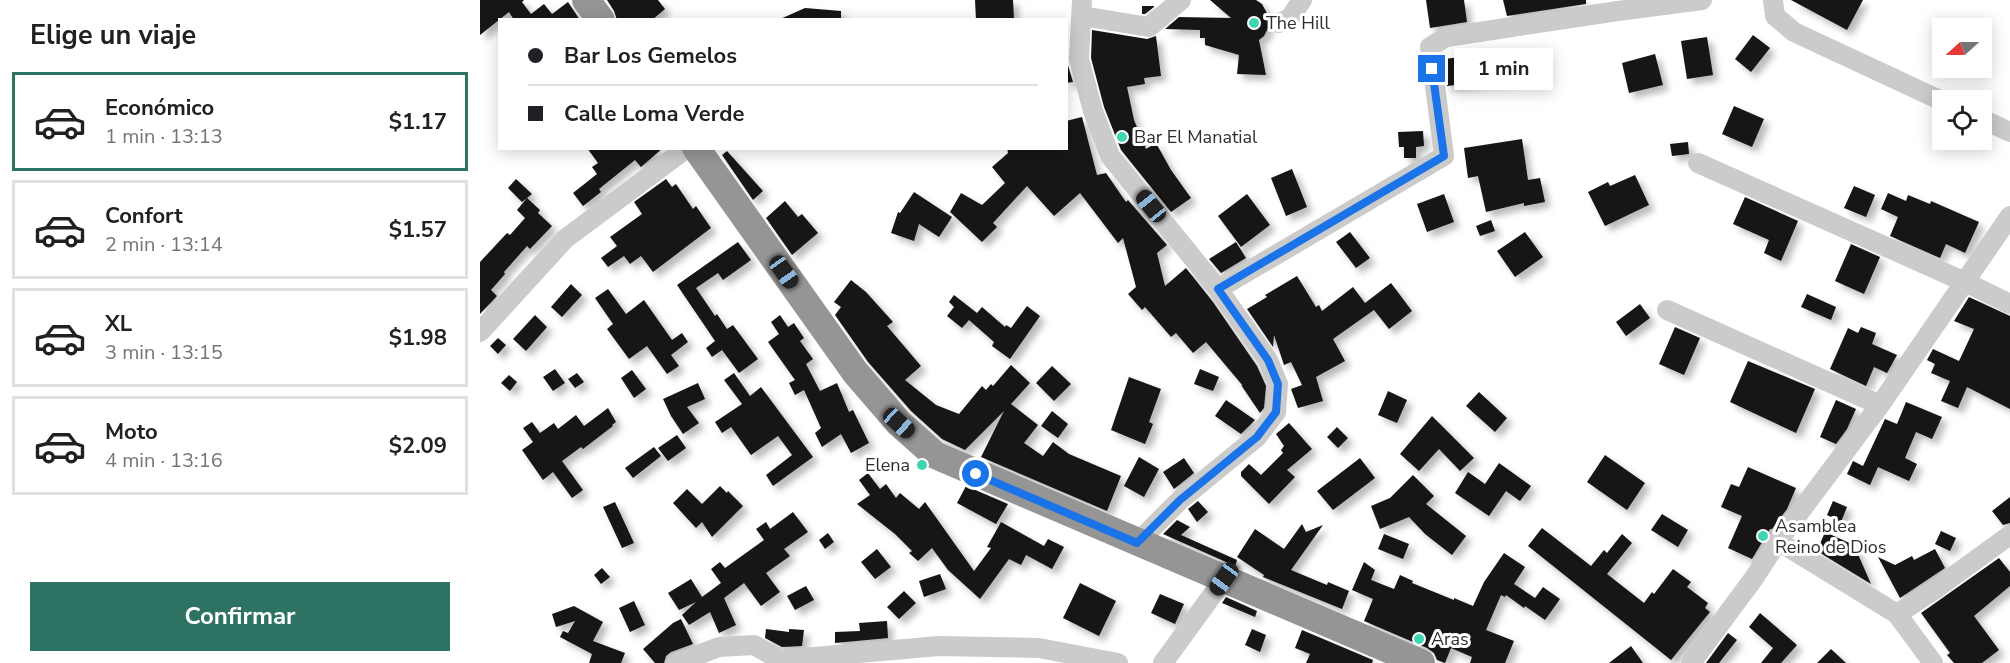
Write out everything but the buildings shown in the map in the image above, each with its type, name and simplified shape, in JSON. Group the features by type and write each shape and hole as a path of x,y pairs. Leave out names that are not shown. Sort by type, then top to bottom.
{"highway":[{"path":"586,0 600,18"},
{"path":"697,150 855,372 899,423 935,455 1420,663"}],"street":[{"path":"1137,543 1180,500 1257,437 1276,412 1278,384 1268,360 1218,289 1110,156 1093,111 1079,59 1082,8 1149,27 1181,0"},
{"path":"1279,23 1290,18 1302,0"},
{"path":"1218,289 1444,156 1430,47 1446,37 1617,5 1702,0"},
{"path":"1773,0 1774,16 1794,32 1932,96"},
{"path":"1992,124 2010,132"},
{"path":"480,332 565,239 684,150"},
{"path":"1698,163 2010,304"},
{"path":"1691,663 1754,578 1778,541 1880,405 2010,216"},
{"path":"1667,310 1880,405"},
{"path":"1897,614 2010,535"},
{"path":"1778,541 1897,614 1933,663"},
{"path":"1163,663 1224,579"},
{"path":"676,663 719,647 754,645 780,660 939,646 1038,648 1118,663"}],"place":[{"name":"The Hill","path":"1254,23"},
{"name":"Bar El Manatial","path":"1122,137"},
{"name":"Elena","path":"922,465"},
{"name":"Asamblea Reino de Dios","path":"1763,536"},
{"name":"Aras","path":"1419,639"}],"route":[{"path":"976,474 1137,543 1180,500 1257,437 1276,412 1278,384 1268,360 1218,289 1444,156 1432,69"}]}
